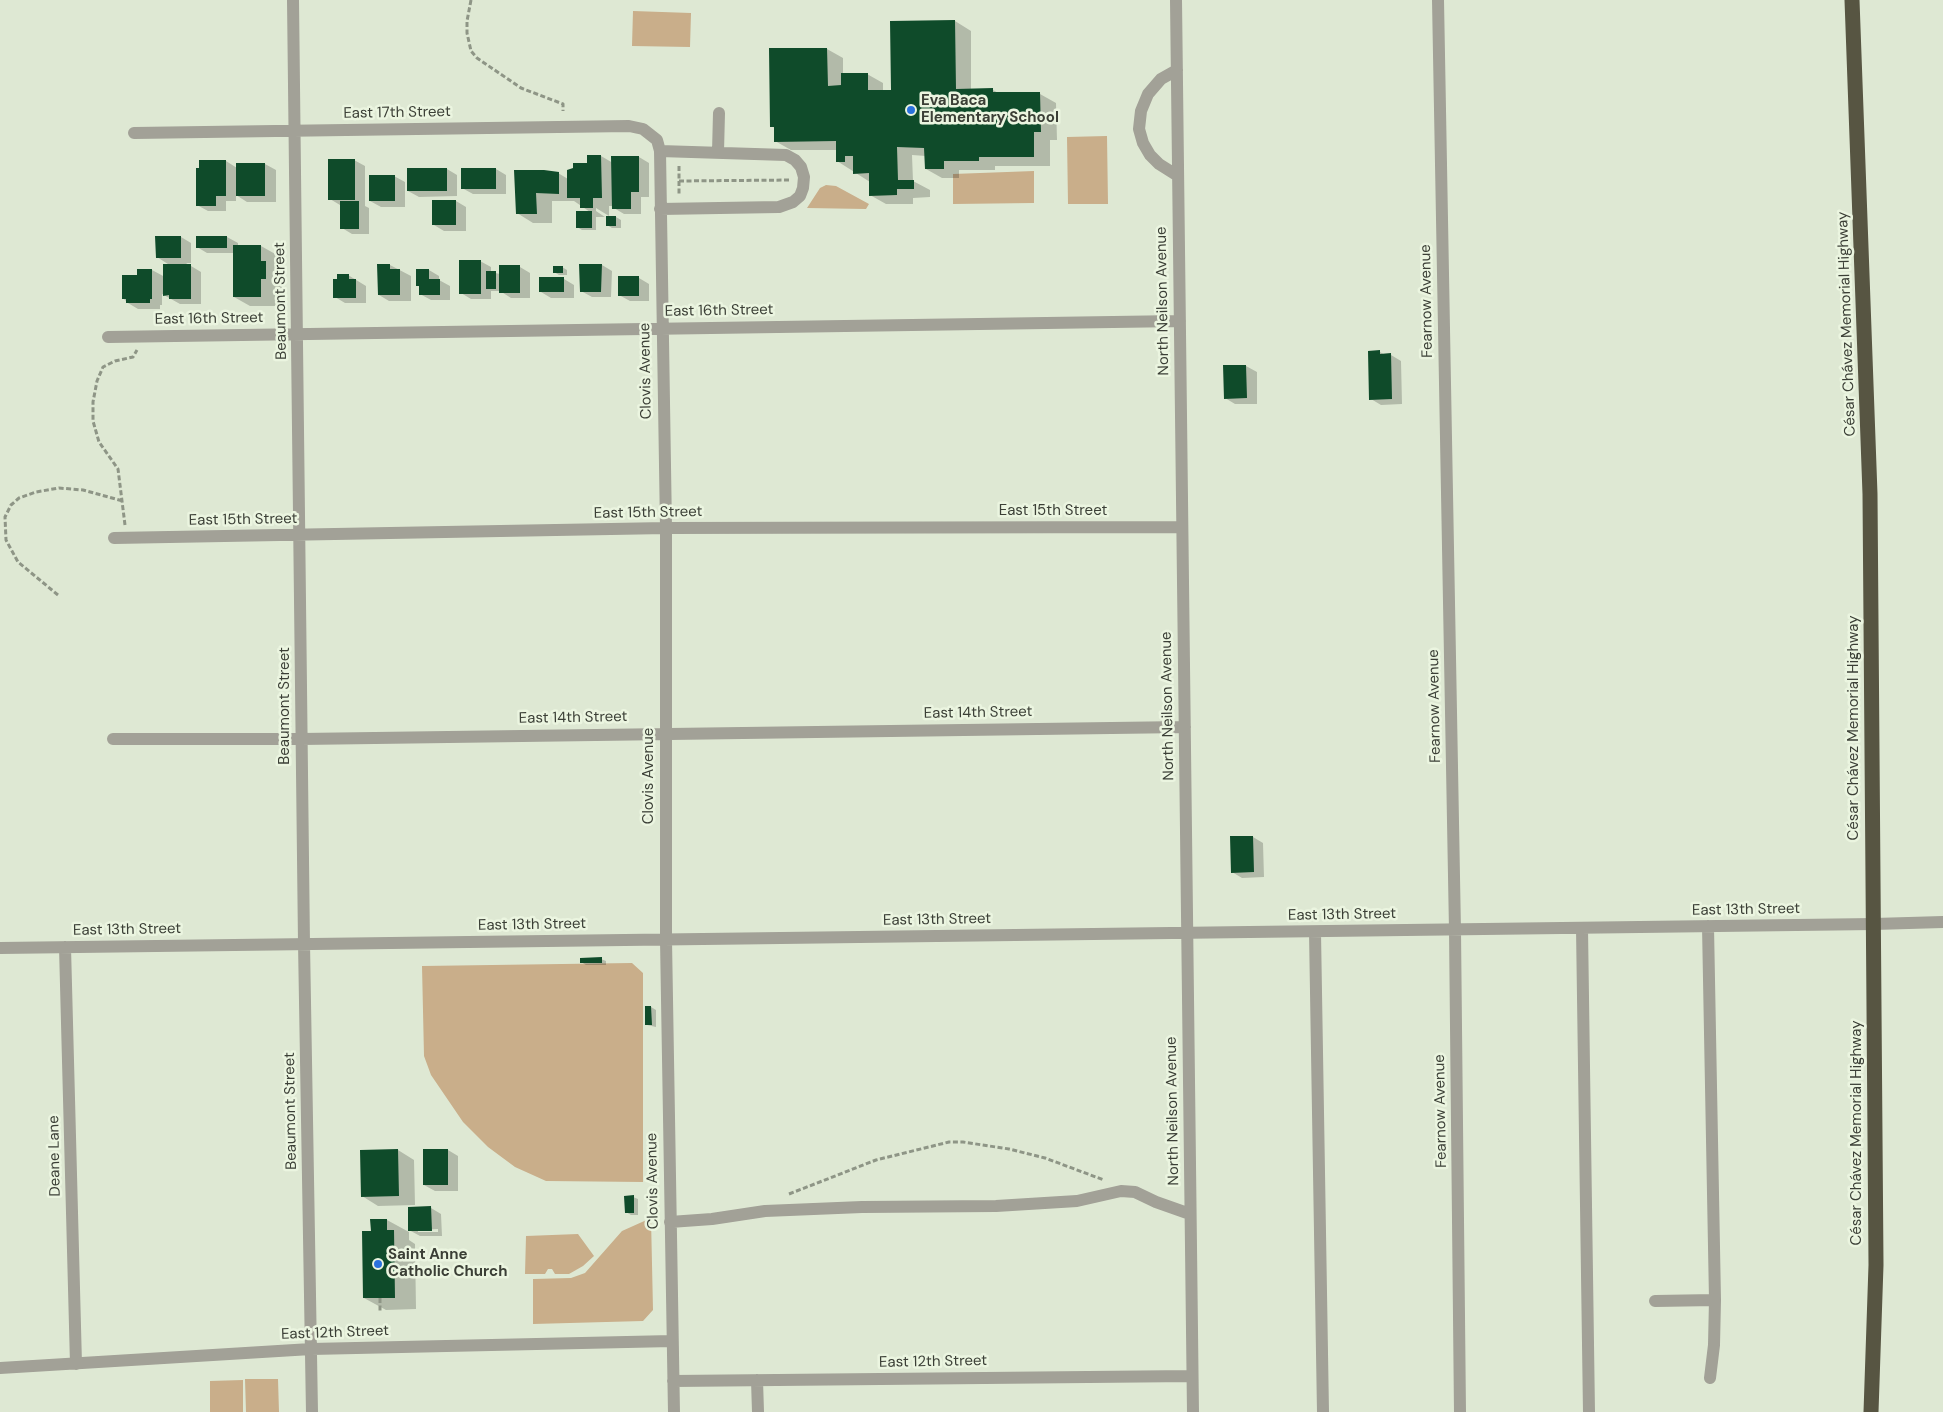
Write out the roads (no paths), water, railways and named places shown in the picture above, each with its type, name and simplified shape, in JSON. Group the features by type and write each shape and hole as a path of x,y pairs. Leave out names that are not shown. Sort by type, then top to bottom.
{"highway":[{"name":"César Chávez Memorial Highway","path":"1848,0 1853,45"},
{"name":"César Chávez Memorial Highway","path":"1852,0 1870,494 1876,1265 1871,1412"}],"street":[{"name":"Beaumont Street","path":"294,0 301,739 312,1412"},
{"name":"North Neilson Avenue","path":"1176,0 1193,1412"},
{"name":"Fearnow Avenue","path":"1438,0 1455,930 1460,1412"},
{"path":"1177,70 1161,79 1148,94 1141,111 1139,129 1142,143 1150,155 1178,176"},
{"path":"718,152 719,113"},
{"name":"East 17th Street","path":"134,134 629,126 643,129 659,145"},
{"path":"659,145 679,151 786,155 795,160 801,167 804,180 800,196 793,202 779,207 660,208"},
{"name":"Clovis Avenue","path":"659,145 666,528 666,940 674,1412"},
{"name":"East 16th Street","path":"108,337 1180,321"},
{"name":"East 15th Street","path":"120,538 666,528 1182,527"},
{"name":"East 14th Street","path":"113,739 301,739 1184,727"},
{"name":"East 13th Street","path":"0,948 1187,934 1943,922"},
{"path":"1708,926 1715,1300 1714,1345 1710,1378"},
{"path":"1582,928 1589,1412"},
{"path":"1315,932 1323,1412"},
{"name":"Deane Lane","path":"65,947 76,1364"},
{"path":"670,1222 766,1211 862,1207 996,1206 1077,1201 1121,1191 1135,1192 1190,1214"},
{"path":"1655,1301 1715,1300"},
{"name":"East 12th Street","path":"0,1368 311,1350 672,1341"},
{"name":"East 12th Street","path":"673,1381 1192,1376"},
{"path":"757,1380 758,1412"}],"place":[{"name":"Eva Baca Elementary School","path":"911,110"},
{"name":"Saint Anne Catholic Church","path":"378,1264"}]}
